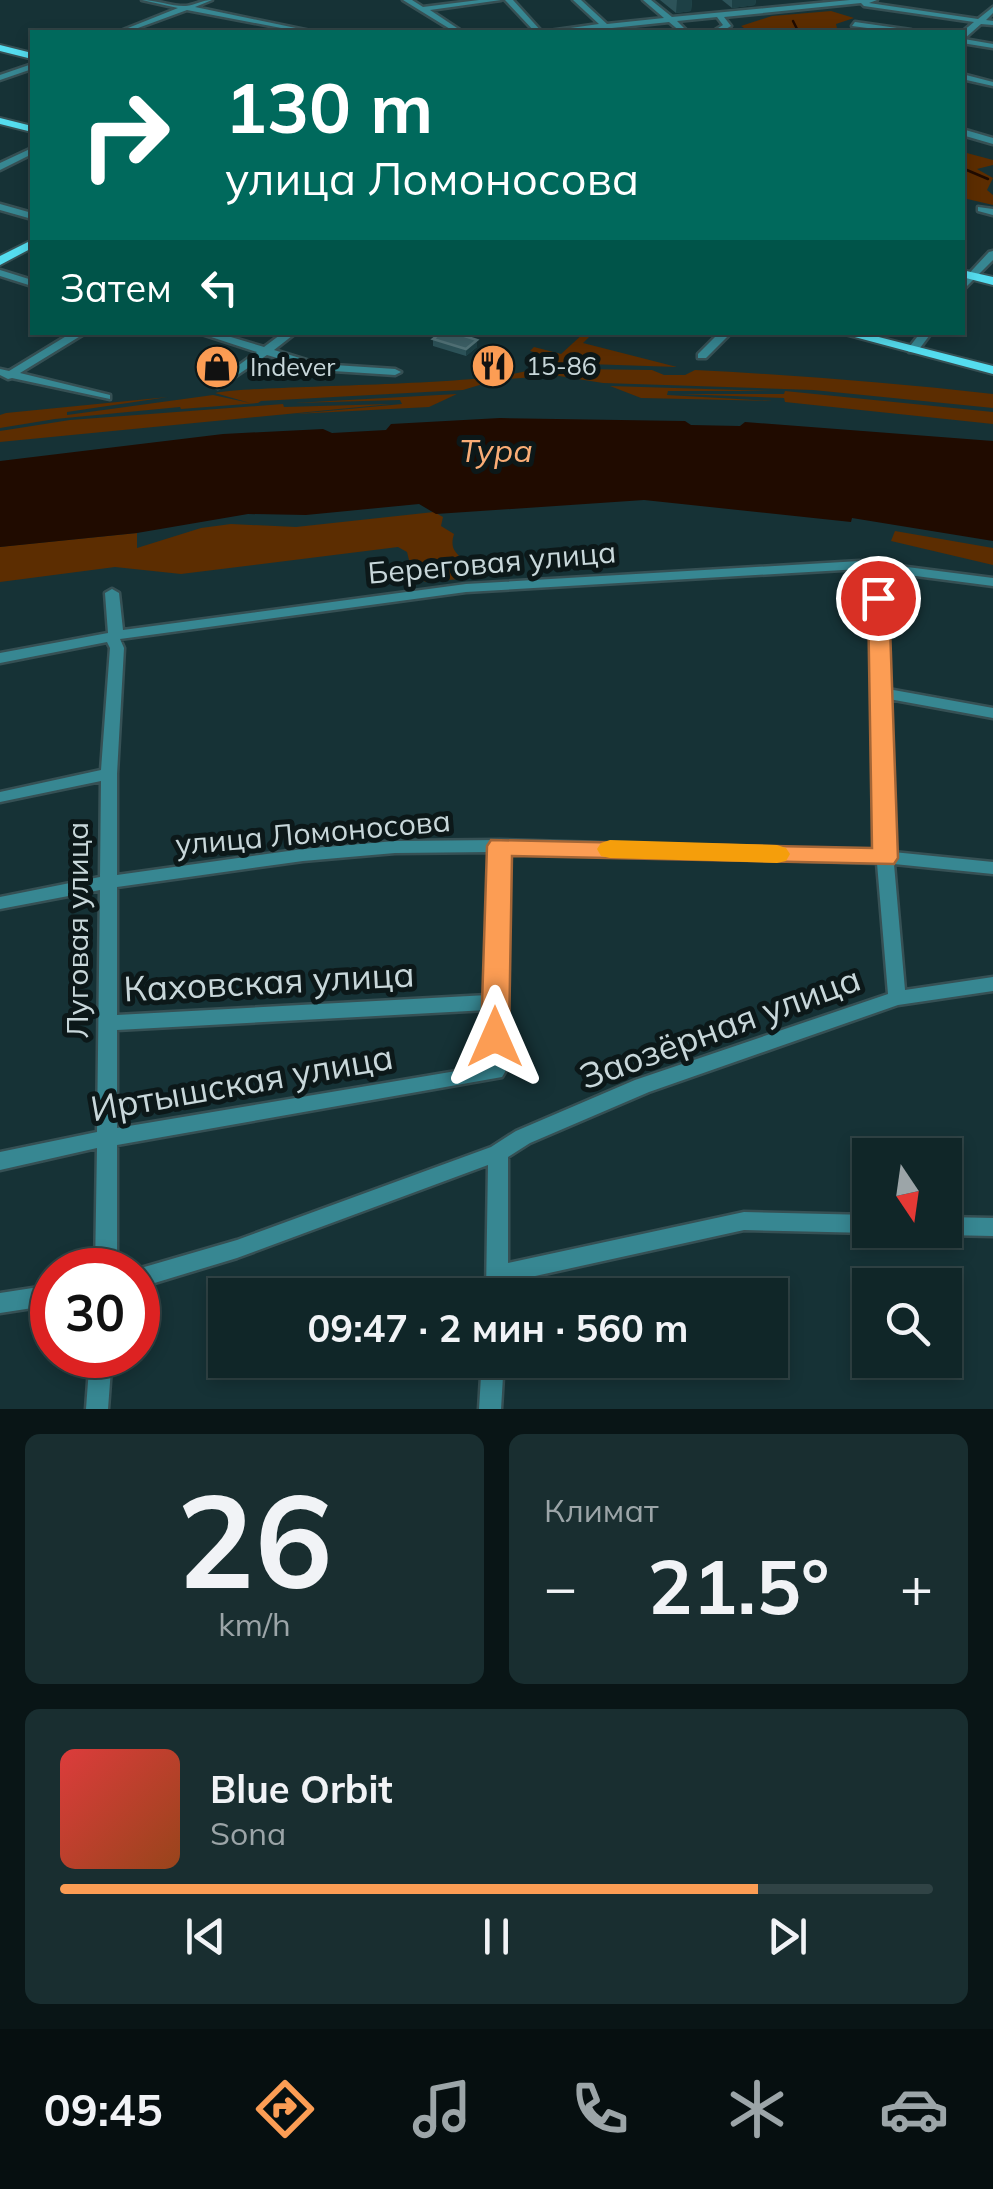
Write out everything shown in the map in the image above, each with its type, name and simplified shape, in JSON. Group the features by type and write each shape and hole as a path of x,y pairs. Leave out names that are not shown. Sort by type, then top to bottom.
{"main road":[{"path":"0,48 30,56"},
{"path":"0,121 30,129"},
{"path":"0,261 30,245"},
{"path":"968,275 993,281"},
{"path":"854,335 993,370"}],"street":[{"path":"146,0 284,30"},
{"path":"127,30 208,0"},
{"path":"407,0 457,30"},
{"path":"423,9 497,0"},
{"path":"509,0 541,30"},
{"path":"577,0 609,30 856,2 876,2 993,24"},
{"path":"647,0 684,30"},
{"path":"965,35 993,6 978,0"},
{"path":"876,2 855,24 898,30"},
{"path":"717,4 731,14"},
{"path":"719,30 727,26 720,16"},
{"path":"965,39 993,46"},
{"path":"0,78 30,67"},
{"path":"965,77 993,84"},
{"path":"965,133 993,141"},
{"path":"0,167 30,152"},
{"path":"0,207 30,215"},
{"path":"968,275 993,254"},
{"path":"0,273 30,282"},
{"path":"0,381 6,372 76,335"},
{"path":"211,335 318,367 395,372"},
{"path":"218,385 288,335"},
{"path":"702,356 725,335"},
{"path":"913,350 925,335"},
{"path":"6,372 106,397"},
{"path":"878,566 885,858 897,998"},
{"name":"Береговая улица","path":"0,658 130,633 466,588 878,566 993,582"},
{"name":"Луговая улица","path":"106,1248 109,774 117,648 113,639 116,630 112,593"},
{"path":"880,692 993,714"},
{"path":"0,797 109,774"},
{"path":"495,1002 500,846"},
{"name":"улица Ломоносова","path":"0,903 108,882 303,855 395,847 500,846 885,858 993,868"},
{"name":"Заозёрная улица","path":"160,1271 237,1248 498,1153 523,1137 642,1086 897,998 993,984"},
{"name":"Каховская улица","path":"107,1023 495,1002"},
{"name":"Иртышская улица","path":"0,1161 106,1138 496,1072 495,1002"},
{"path":"497,1278 498,1153"},
{"path":"524,1278 744,1221 852,1224"},
{"path":"962,1226 993,1227"},
{"path":"0,1303 30,1298"},
{"path":"97,1409 99,1378"},
{"path":"490,1409 492,1378"}],"shaded area":[{"path":"831,11 854,18 836,24 838,30 747,30 741,26 772,16"},
{"path":"965,153 993,160 993,165 977,169 993,178 987,190 993,195 993,205 965,198"},
{"path":"582,335 591,335 583,343 677,367 557,363 530,351 534,347 561,354"},
{"path":"544,363 548,376 496,380 463,390 181,409 180,407 0,428 0,415 6,413 168,397 67,415 213,395 250,403 215,393 492,377 527,371"},
{"path":"550,364 574,369 652,370 664,375 685,375 695,370 919,386 993,394 993,408 813,390 603,383 553,375"},
{"path":"610,386 774,391 668,391 667,395 774,401 641,398"},
{"path":"785,391 993,412 993,424 785,402 784,398 679,394"},
{"path":"457,394 429,407 295,414 402,404 400,400 294,403"},
{"path":"283,404 391,404 0,442 0,431 70,420"},
{"path":"434,512 443,517 441,526 454,534 454,549 464,560 466,568 459,579 426,582 413,576 407,552 398,547 181,574 115,567 0,582 0,547 137,533 137,548 201,528 231,524 296,527"},
{"path":"895,531 993,548 993,565 891,541"}],"water":[{"name":"Тура","path":"500,418 685,421 691,425 740,426 745,422 993,441 993,541 852,518 851,522 644,500 436,514 419,504 306,515 248,514 137,533 0,547 0,461 223,434 386,430 391,424"}],"building":[{"path":"438,335 461,335 477,340 466,349 433,339"}],"waterway":[{"path":"793,21 798,30"},
{"path":"965,169 988,179"}],"slow traffic":[{"path":"610,849 777,854"}],"place":[{"name":"15-86","path":"493,366"},
{"name":"Indever","path":"217,367"}],"route":[{"path":"495,1037 500,846 885,858 878,598"}]}
